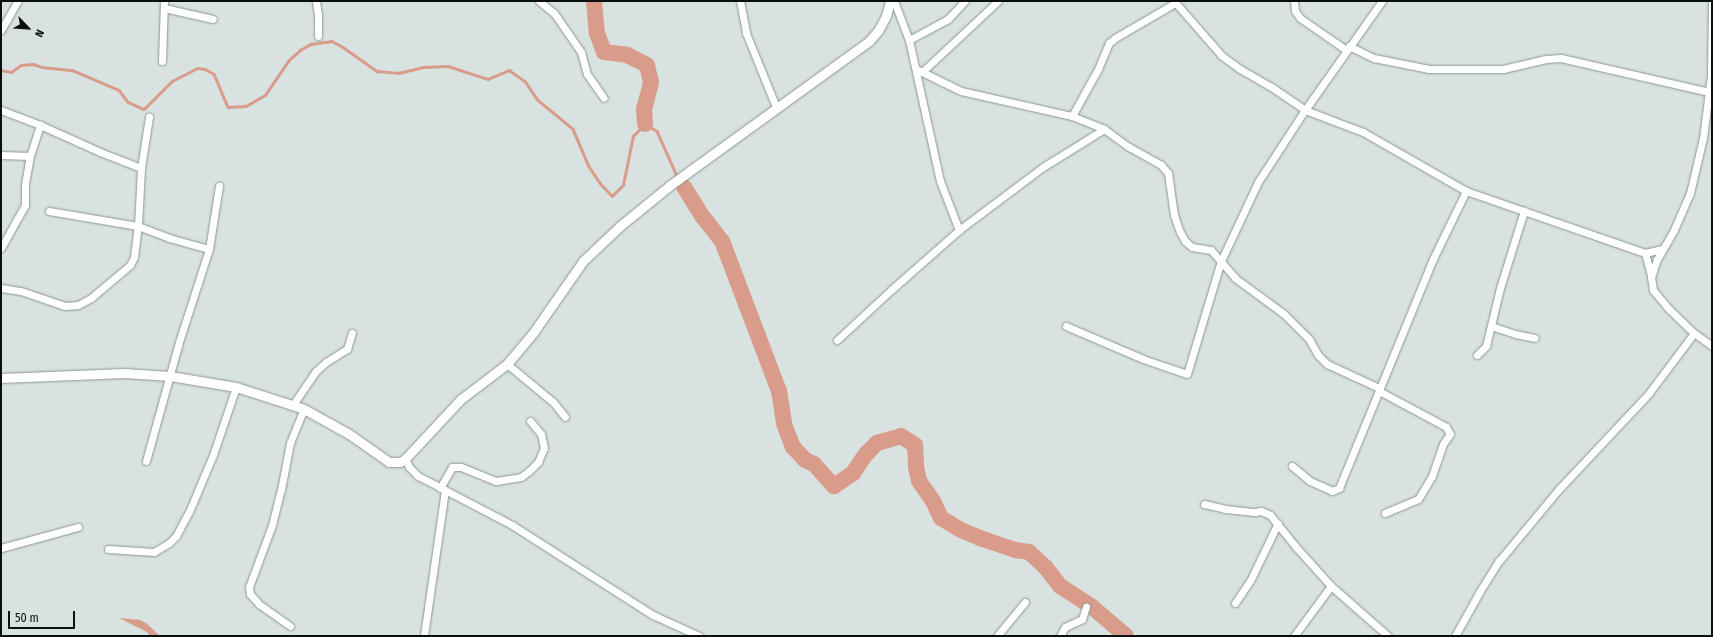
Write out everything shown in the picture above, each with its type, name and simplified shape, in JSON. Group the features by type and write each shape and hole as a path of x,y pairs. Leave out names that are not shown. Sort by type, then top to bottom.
{"street":[{"path":"1,30 18,1"},
{"path":"316,1 318,36"},
{"path":"539,1 554,13 581,52 587,74 604,98"},
{"path":"740,1 746,33 776,107"},
{"path":"1,378 124,373 170,376 236,387 304,409 349,434 389,462 400,462 405,459 461,399 507,364 533,333 583,261 620,226 669,186 869,41 878,31 886,16 890,1"},
{"path":"894,1 919,71 940,181 959,230"},
{"path":"909,40 948,19 965,1"},
{"path":"919,71 998,1"},
{"path":"1294,1 1295,11 1300,18 1347,48 1374,58 1429,68 1503,70 1546,59 1561,58 1709,92"},
{"path":"1066,326 1143,359 1187,374 1221,261 1258,182 1347,48 1382,1"},
{"path":"1072,116 1098,68 1109,43 1175,2 1222,56 1305,110 1363,132 1466,191 1567,224 1645,253 1664,249"},
{"path":"1651,277 1657,259 1674,230 1690,193 1703,138 1711,75 1712,4"},
{"path":"162,61 164,5 213,18"},
{"path":"919,71 961,91 1072,116 1104,129 1129,148 1164,168 1168,173 1174,214 1180,232 1192,247 1211,250 1235,278 1284,314 1308,339 1327,364 1379,389 1446,426 1450,434 1443,444 1432,476 1418,499 1385,513"},
{"path":"1,110 141,168"},
{"path":"1,288 21,290 65,306 78,305 91,298 130,265 134,257 138,226 141,168 149,117"},
{"path":"1,248 25,205 25,184 30,156 40,125"},
{"path":"837,340 959,230 1042,167 1104,129"},
{"path":"1,155 30,156"},
{"path":"146,461 170,376 209,249 219,186"},
{"path":"1292,466 1310,481 1332,491 1336,490 1352,458 1433,259 1466,191"},
{"path":"49,211 138,226 169,238 209,249"},
{"path":"1477,355 1486,346 1500,288 1524,211"},
{"path":"1645,253 1653,290 1670,310 1694,333 1712,346"},
{"path":"1491,326 1515,334 1535,338"},
{"path":"292,406 316,371 326,362 347,349 352,333"},
{"path":"1455,636 1480,591 1499,561 1559,489 1649,393 1694,333"},
{"path":"507,364 553,402 565,417"},
{"path":"108,549 154,552 169,543 176,536 189,512 213,455 236,387"},
{"path":"290,626 259,604 250,594 249,587 272,525 281,490 290,443 304,409"},
{"path":"424,636 442,489 452,467 461,467 496,480 521,477 538,462 544,448 541,434 530,421"},
{"path":"405,459 409,467 418,476 512,525 653,616 699,636"},
{"path":"1204,504 1225,509 1255,512 1261,511 1270,515 1278,523 1296,548 1331,586 1388,636"},
{"path":"1234,603 1250,581 1278,523"},
{"path":"1,548 78,527"},
{"path":"1294,636 1331,586"},
{"path":"997,636 1025,602"},
{"path":"1060,636 1065,627 1082,619 1086,607"}],"shaded area":[{"path":"119,618 140,620 146,623 160,636 150,636 147,632"}],"waterway":[{"path":"594,1 597,33 604,52 627,55 647,65 651,83 644,109 645,124"},
{"path":"1,70 11,72 21,65 33,64 42,67 72,70 119,90 128,102 144,109 172,81 197,68 205,69 214,74 228,107 246,106 265,95 289,60 300,50 311,44 332,41 377,71 398,73 423,67 448,66 488,79 509,70 525,81 538,100 573,129 588,165 601,184 612,196 623,185 633,136 645,124 657,131 677,176"},
{"path":"679,181 684,187"},
{"path":"684,187 703,217 722,241 779,391 784,424 793,447 805,460 814,464 834,486 853,473 866,454 877,443 901,436 915,445 916,467 919,481 933,501 941,518 961,530 980,538 1015,550 1029,552 1046,568 1060,586 1091,606 1126,636"}]}
